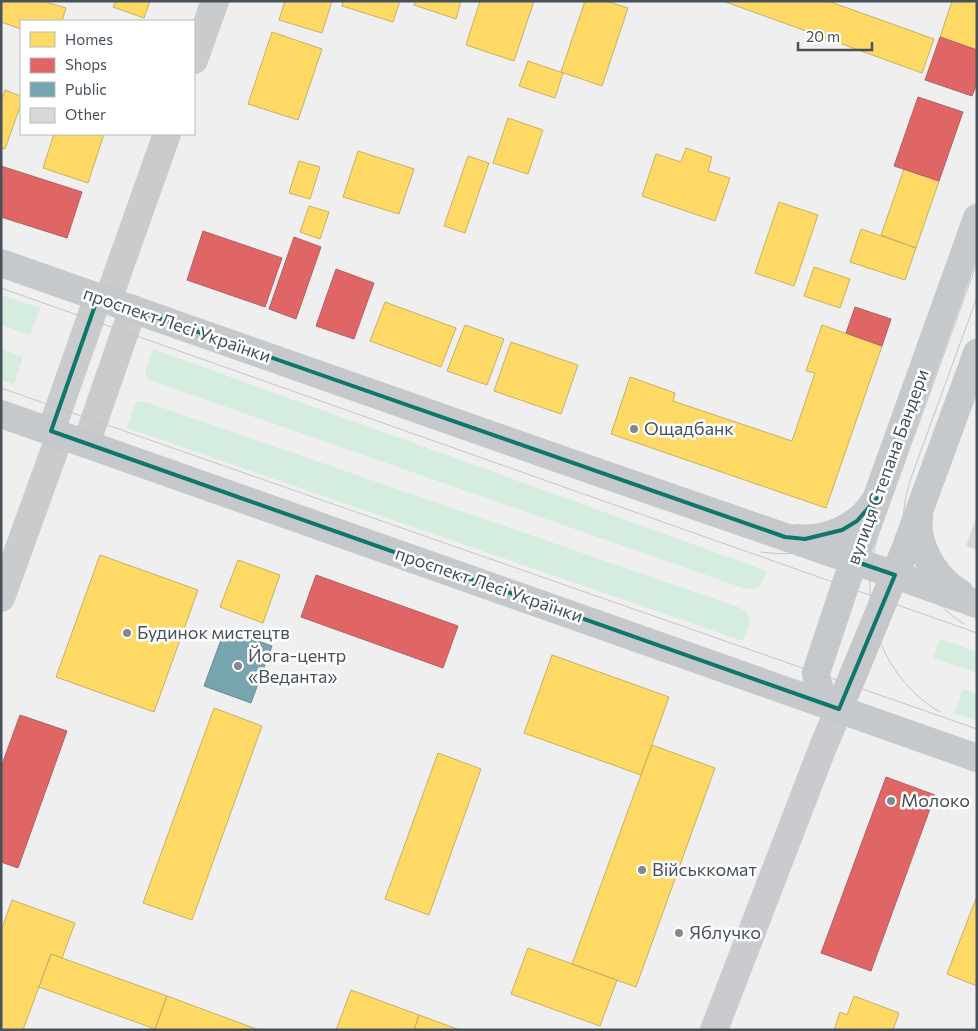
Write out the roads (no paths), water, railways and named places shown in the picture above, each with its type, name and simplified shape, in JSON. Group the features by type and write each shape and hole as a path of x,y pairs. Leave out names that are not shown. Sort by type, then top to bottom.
{"main road":[{"name":"вулиця Степана Бандери","path":"839,709 826,699 817,686 816,673 854,561 977,218"},
{"name":"проспект Лесі Українки","path":"1,263 977,604"},
{"path":"839,709 919,514 977,353"},
{"name":"проспект Лесі Українки","path":"1,414 977,758"},
{"path":"786,537 804,539 825,536 842,530 857,521 869,510 877,498"},
{"path":"919,514 919,532 924,550 940,578 977,604"}],"street":[{"path":"195,57 215,1"},
{"path":"1,598 55,433 103,298 168,135"},
{"path":"86,444 133,309"},
{"path":"714,1030 839,709"}],"tram line":[{"path":"940,712 918,696 902,679 890,661 880,642 874,622 870,580 878,536 977,263"},
{"path":"1,288 977,633"},
{"path":"964,624 938,602 918,575 906,543 904,509 911,478 977,297"},
{"path":"1,388 977,729"},
{"path":"761,552 800,553 836,547 867,531 884,513"}],"place":[{"name":"Ощадбанк","path":"634,429"},
{"name":"Будинок мистецтв","path":"127,633"},
{"name":"Йога-центр «Веданта»","path":"238,666"},
{"name":"Молоко","path":"891,801"},
{"name":"Військкомат","path":"642,870"},
{"name":"Яблучко","path":"679,933"}]}
